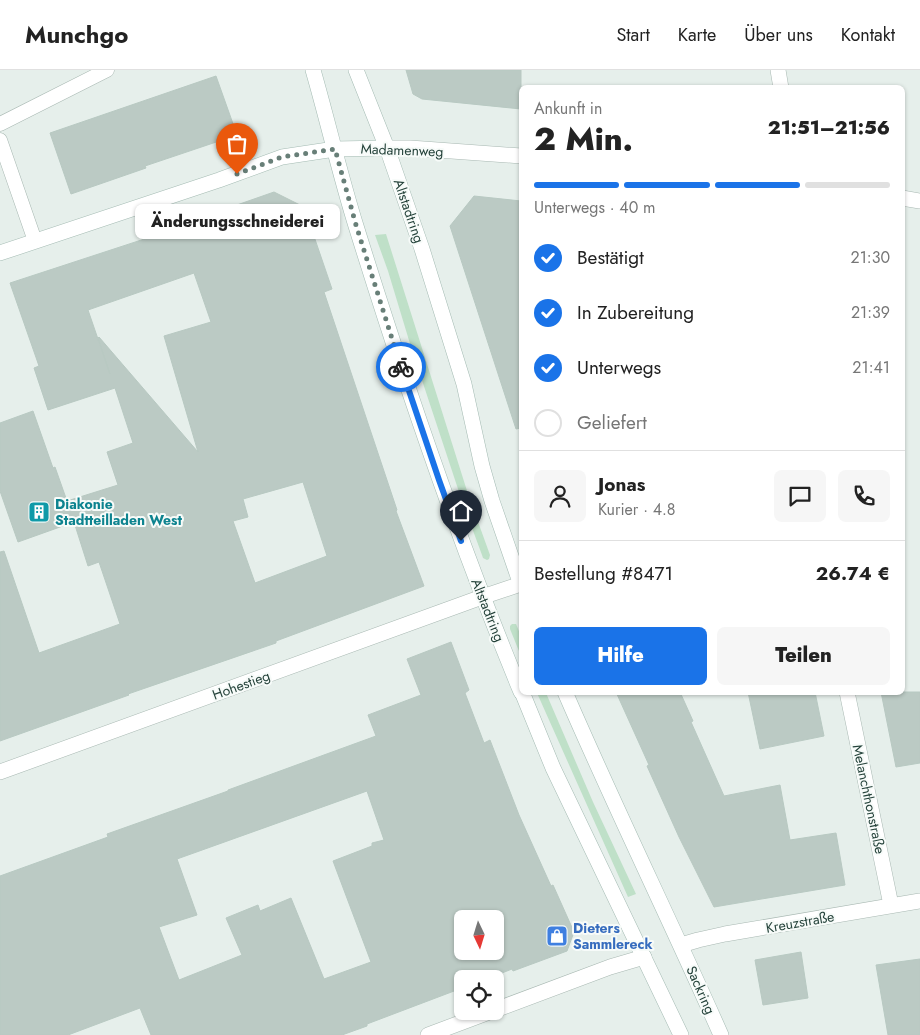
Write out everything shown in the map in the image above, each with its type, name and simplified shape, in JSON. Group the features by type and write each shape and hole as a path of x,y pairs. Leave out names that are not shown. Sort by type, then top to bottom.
{"main road":[{"name":"Altstadtring","path":"313,70 356,225 408,389 444,495 482,597 519,687"},
{"name":"Altstadtring","path":"356,70 412,218 464,384 492,502 519,578"},
{"path":"778,70 780,85"},
{"name":"Madamenweg","path":"0,253 282,157 335,149 387,148 519,156"},
{"path":"905,198 920,200"},
{"name":"Hohestieg","path":"0,772 519,585"},
{"name":"Altstadtring","path":"522,695 553,768 644,957"},
{"path":"566,695 594,760 681,945"},
{"name":"Melanchthonstraße","path":"848,695 891,905"},
{"name":"Kreuzstraße","path":"681,945 698,940 920,901"},
{"name":"Sackring","path":"681,945 721,1035"},
{"path":"504,1007 604,969 644,957 681,1035"},
{"path":"428,1035 469,1020"}],"lane":[{"path":"0,124 107,70"},
{"path":"0,140 35,241"}],"green space":[{"path":"386,234 468,494 490,555 487,560 483,558 461,498 375,235"},
{"path":"516,624 519,631 519,651 510,629 510,626"},
{"path":"538,695 547,695 593,802 636,894 628,897"}],"building":[{"path":"406,70 521,70 519,109 422,99 413,94"},
{"path":"216,76 237,135 145,166 146,168 71,194 50,133"},
{"path":"274,192 304,207 332,289 324,292 396,511 424,586 276,641 276,643 0,741 0,552 4,551 39,653 120,624 99,562 88,566 74,522 18,542 0,491 0,423 33,411 67,501 118,485 107,452 133,443 115,388 48,410 34,368 39,366 10,283 178,228 177,226","holes":["194,273 211,322 164,336 198,452 99,337 110,374 88,310","303,482 327,556 255,583 233,521 248,517 243,499"]},
{"path":"474,196 519,201 519,428 516,429 450,226"},
{"path":"451,642 469,690 465,693 484,743 490,740 519,815 574,932 567,951 513,971 512,969 504,972 504,970 454,970 454,991 342,1035 151,1035 140,1008 68,1035 0,1035 0,876 108,837 107,834 376,736 368,715 421,695 407,659","holes":["367,791 384,840 372,843 372,846 333,861 371,962 324,979 291,898 260,911 258,905 226,918 242,955 179,980 159,927 197,915 177,859"]},
{"path":"905,692 920,692 920,763 896,767 882,695 905,695"},
{"path":"617,695 681,695 693,721 691,722 724,796 780,785 790,840 836,833 845,885 714,907 679,837 647,766 649,765"},
{"path":"749,695 816,695 824,736 760,749"},
{"path":"801,952 808,998 763,1005 755,960"},
{"path":"920,959 920,1035 888,1035 876,965"}],"way so far":[{"path":"237,174 282,157 335,149 356,225 401,367"}],"place":[{"name":"Änderungsschneiderei","path":"237,174"},
{"name":"Diakonie Stadtteilladen West","path":"39,512"},
{"name":"Dieters Sammlereck","path":"557,936"}],"route":[{"path":"401,367 461,541"}]}
